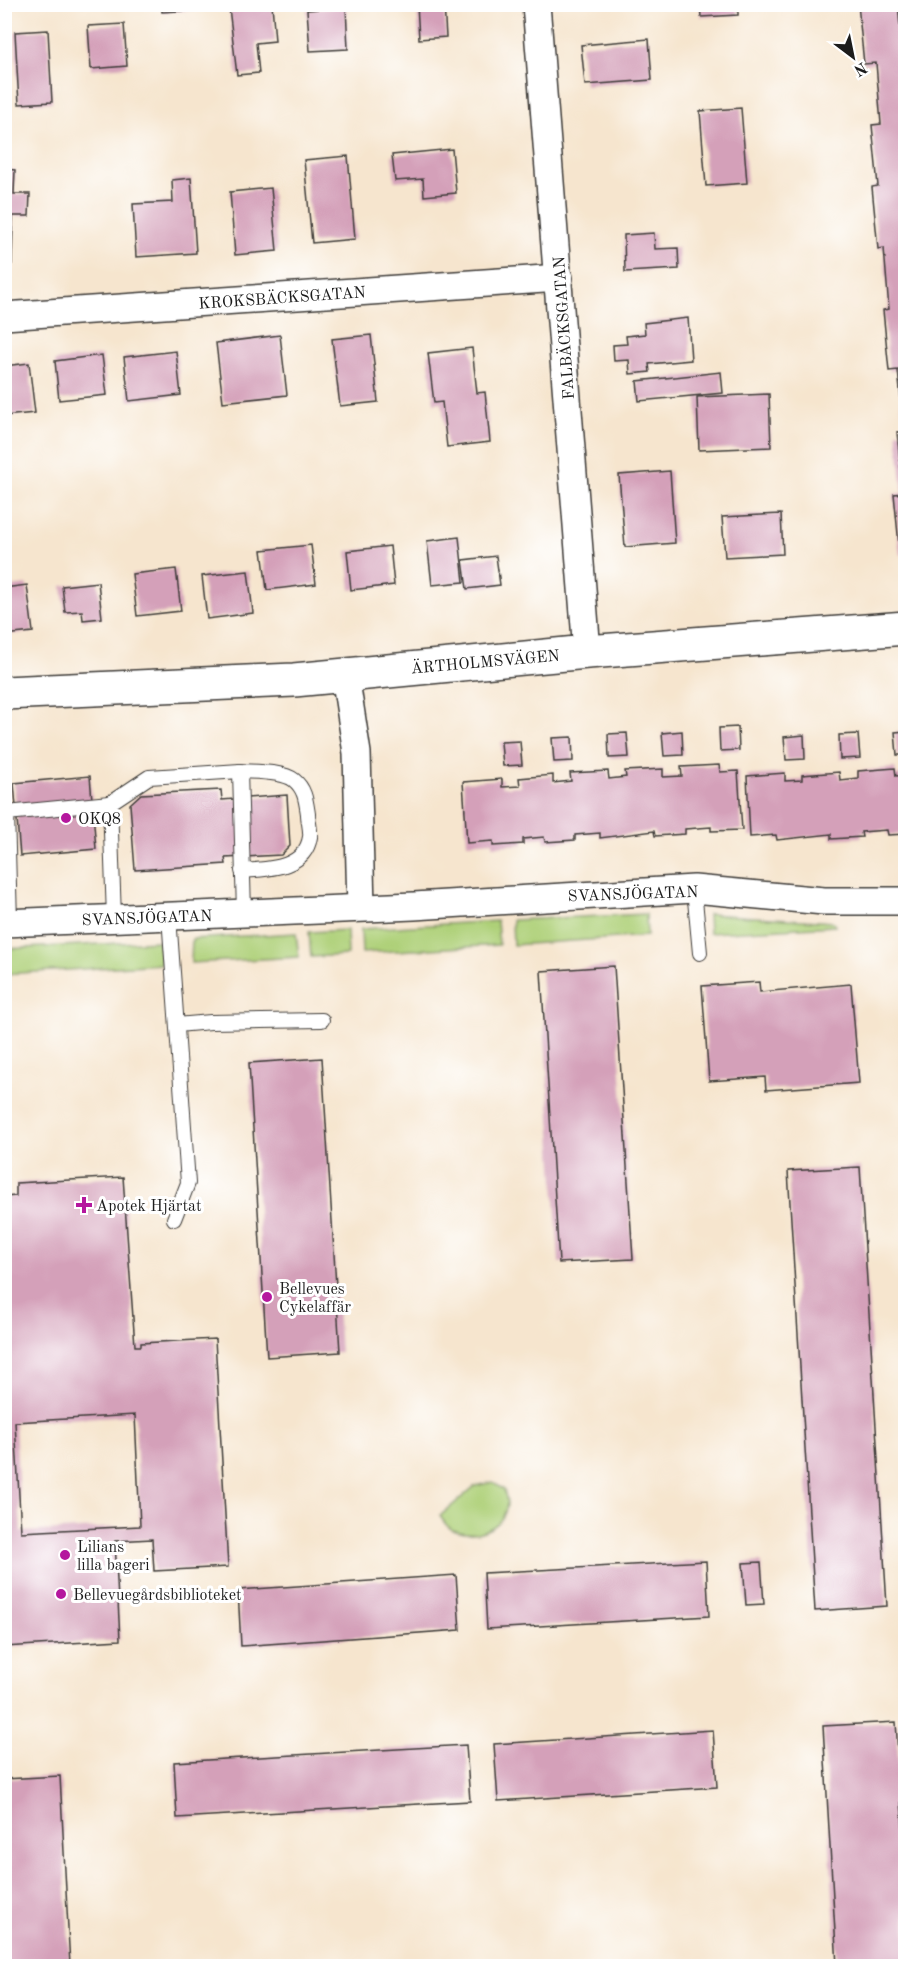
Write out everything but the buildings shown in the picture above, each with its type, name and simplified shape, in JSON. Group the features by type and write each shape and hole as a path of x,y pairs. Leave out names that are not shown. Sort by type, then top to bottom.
{"street":[{"name":"FALBÄCKSGATAN","path":"536,4 587,652"},
{"name":"KROKSBÄCKSGATAN","path":"4,316 559,278"},
{"name":"ÄRTHOLMSVÄGEN","path":"4,693 294,680 587,652 906,628"},
{"path":"345,675 357,753 361,907"},
{"name":"ÄRTHOLMSVÄGEN","path":"4,707 64,690"},
{"name":"SVANSJÖGATAN","path":"7,923 694,889 824,901 906,901"}],"lane":[{"path":"240,771 244,912"},
{"path":"7,923 7,813 110,803 149,777 240,771 276,774 294,780 305,794 310,835 306,851 291,864 273,869 242,871"},
{"path":"110,803 114,918"},
{"path":"694,889 700,952"},
{"path":"169,916 188,1183 174,1219"},
{"path":"177,1025 322,1020"}],"green space":[{"path":"646,914 647,936 513,945 512,920"},
{"path":"708,914 834,922 835,926 709,933"},
{"path":"497,921 499,945 362,953 361,929"},
{"path":"347,930 348,955 311,957 309,932"},
{"path":"296,933 299,957 191,963 192,939"},
{"path":"158,941 161,964 5,974 5,949"},
{"path":"493,1482 504,1490 507,1504 501,1519 495,1525 481,1532 464,1533 446,1525 440,1516 475,1486"}],"place":[{"name":"OKQ8","path":"66,818"},
{"name":"Apotek Hjärtat","path":"84,1205"},
{"name":"Bellevues Cykelaffär","path":"267,1297"},
{"name":"Lilians lilla bageri","path":"65,1555"},
{"name":"Bellevuegårdsbiblioteket","path":"61,1594"}]}
